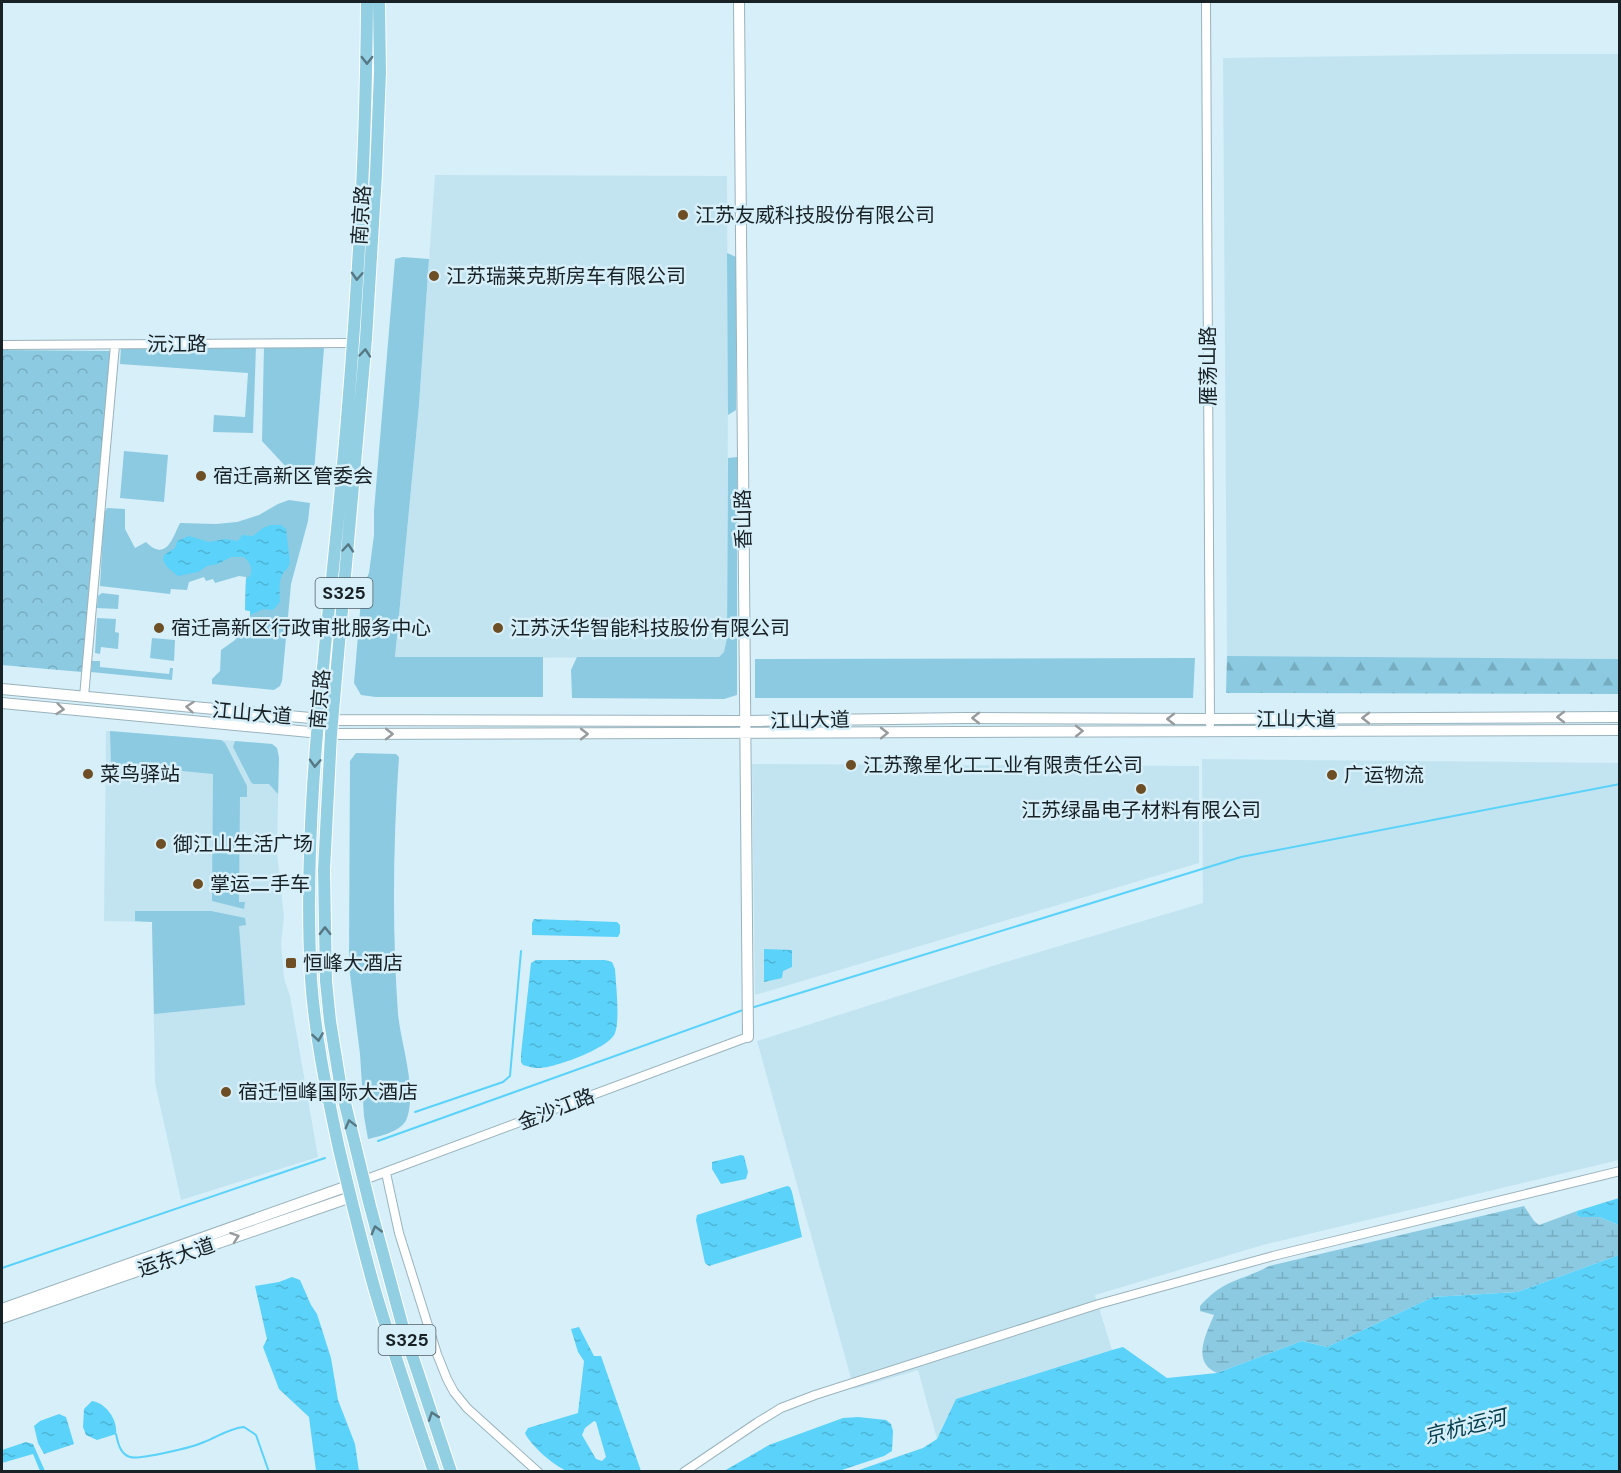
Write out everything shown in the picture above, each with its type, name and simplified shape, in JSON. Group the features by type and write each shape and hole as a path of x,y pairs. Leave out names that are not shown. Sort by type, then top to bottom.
{"main road":[{"name":"南京路","path":"367,2 363,171 353,344 316,734 309,869 311,979 315,1024 325,1086 349,1191 389,1339 434,1472"},
{"name":"南京路","path":"379,2 380,72 367,327 331,734 324,870 326,981 340,1083 370,1206 403,1328 452,1472"}],"street":[{"name":"香山路","path":"739,2 747,1037"},
{"name":"雁荡山路","path":"1206,2 1210,725"},
{"name":"沅江路","path":"2,345 353,344"},
{"path":"84,697 115,345"},
{"name":"江山大道","path":"2,689 332,720 745,722 967,718 1210,725 1620,730"},
{"name":"江山大道","path":"2,703 316,734 745,734 1620,717"},
{"name":"金沙江路","path":"364,1180 747,1037"},
{"path":"684,1472 758,1422 782,1408 815,1395 1089,1307 1274,1256 1620,1171"},
{"path":"386,1173 399,1233 447,1379 467,1408 538,1472"},
{"name":"运东大道","path":"2,1309 349,1191"},
{"name":"运东大道","path":"2,1318 349,1191"}],"shaded area":[{"path":"1619,54 1619,659 1227,656 1223,58"},
{"path":"435,175 727,176 727,638 724,653 719,657 395,658 419,405"},
{"path":"106,731 272,744 277,748 279,758 277,853 284,917 281,943 284,978 290,996 318,1157 181,1200 155,1083 152,922 104,921"},
{"path":"1202,759 1619,763 1619,1160 1263,1245 1095,1295 1112,1350 956,1399 937,1439 918,1370 854,1389 757,1041 999,964 1203,903"},
{"path":"752,764 1199,766 1199,863 755,995"}],"green space":[{"path":"727,253 736,257 736,410 728,415"},
{"path":"403,257 429,259 419,405 395,657 543,657 543,697 376,697 361,695 354,683 362,588 369,573 374,535 374,511 395,259"},
{"path":"121,346 256,346 253,433 213,432 214,415 245,417 248,373 120,364"},
{"path":"264,346 324,348 314,472 288,469 262,441"},
{"path":"2,350 111,351 82,672 2,665"},
{"path":"124,451 168,455 164,502 120,498"},
{"path":"737,457 737,695 724,699 572,698 571,670 577,657 719,657 724,652 727,638 728,458"},
{"path":"289,500 310,503 308,521 291,584 282,681 280,686 274,690 212,684 212,679 220,671 221,650 235,640 250,615 250,611 245,610 246,577 239,576 215,583 213,579 206,581 204,577 189,582 187,590 171,589 170,594 100,586 104,513 107,508 125,509 125,529 135,548 146,542 159,550 164,549 172,540 180,523 237,522 259,515"},
{"path":"102,593 119,595 118,609 97,608 98,596"},
{"path":"97,618 116,619 115,632 119,633 118,649 101,647 100,654 95,653"},
{"path":"152,638 175,640 174,661 150,658"},
{"path":"1227,656 1619,659 1619,694 1226,693"},
{"path":"1195,658 1193,698 755,698 755,659"},
{"path":"92,661 100,661 100,667 169,674 170,668 173,668 172,680 91,672"},
{"path":"110,731 221,740 225,743 247,786 247,797 240,797 239,902 245,902 244,909 212,901 213,774 111,764"},
{"path":"235,741 272,744 277,748 278,794 269,784 251,782 233,747"},
{"path":"356,753 396,754 399,757 394,853 395,950 398,1014 410,1093 410,1106 405,1123 391,1132 368,1139 349,966 350,761"},
{"path":"135,911 211,911 245,918 246,925 239,926 245,1005 154,1014 152,922 135,921"},
{"path":"1524,1206 1539,1225 1577,1211 1576,1215 1580,1217 1599,1217 1619,1225 1619,1255 1517,1292 1433,1297 1327,1347 1302,1341 1217,1373 1204,1362 1203,1347 1214,1315 1200,1311 1200,1306 1225,1285 1269,1266"}],"water":[{"path":"271,525 281,525 286,529 290,562 281,579 280,602 273,610 263,609 250,615 250,611 245,610 246,579 250,576 251,568 244,557 231,557 198,572 178,576 167,567 163,560 164,555 175,548 177,541 189,536 209,542 225,539 238,541 242,535 253,536"},
{"path":"534,919 617,922 620,925 620,933 618,937 532,935"},
{"path":"764,949 792,950 792,967 783,971 782,978 764,982"},
{"path":"536,960 605,960 612,962 615,969 617,1011 615,1033 611,1039 592,1051 555,1065 537,1068 523,1065 521,1054 531,963"},
{"path":"744,1156 748,1172 746,1179 721,1184 712,1169 712,1162"},
{"path":"787,1186 792,1192 802,1237 709,1266 705,1263 696,1220 697,1215"},
{"path":"1619,1198 1619,1225 1599,1217 1576,1215 1577,1211"},
{"name":"京杭运河","path":"1619,1255 1619,1471 856,1471 923,1448 937,1439 956,1399 1112,1350 1123,1347 1167,1378 1217,1373 1302,1341 1327,1347 1433,1297 1517,1292"},
{"path":"292,1277 300,1280 317,1314 331,1358 338,1400 355,1444 359,1471 316,1471 309,1417 279,1389 263,1347 267,1339 255,1286"},
{"path":"579,1327 594,1356 601,1356 641,1471 570,1472 544,1456 525,1433 528,1428 578,1413 584,1361 578,1352 571,1329","holes":["594,1421 606,1457 602,1461 596,1459 582,1435 585,1428"]},
{"path":"92,1401 102,1405 110,1413 115,1423 116,1434 97,1440 86,1435 83,1427 84,1409"},
{"path":"59,1414 66,1417 74,1444 44,1454 38,1443 34,1426 40,1421"},
{"path":"843,1418 886,1420 891,1424 892,1451 884,1456 839,1471 724,1471 769,1445"},
{"path":"26,1442 33,1444 45,1471 40,1471 33,1454 2,1463 2,1450"}],"waterway":[{"path":"751,1008 1241,857 1620,784"},
{"path":"415,1112 503,1082 510,1076 521,951"},
{"path":"378,1141 743,1010"},
{"path":"2,1268 325,1158"},
{"path":"116,1434 124,1453 135,1457 189,1447 244,1427 256,1435 269,1472"}],"place":[{"name":"江苏友威科技股份有限公司","path":"683,215"},
{"name":"江苏瑞莱克斯房车有限公司","path":"434,276"},
{"name":"宿迁高新区管委会","path":"201,476"},
{"name":"宿迁高新区行政审批服务中心","path":"159,628"},
{"name":"江苏沃华智能科技股份有限公司","path":"498,628"},
{"name":"江苏豫星化工工业有限责任公司","path":"851,765"},
{"name":"菜鸟驿站","path":"88,774"},
{"name":"广运物流","path":"1332,775"},
{"name":"江苏绿晶电子材料有限公司","path":"1141,789"},
{"name":"御江山生活广场","path":"161,844"},
{"name":"掌运二手车","path":"198,884"},
{"name":"恒峰大酒店","path":"291,963"},
{"name":"宿迁恒峰国际大酒店","path":"226,1092"}]}
